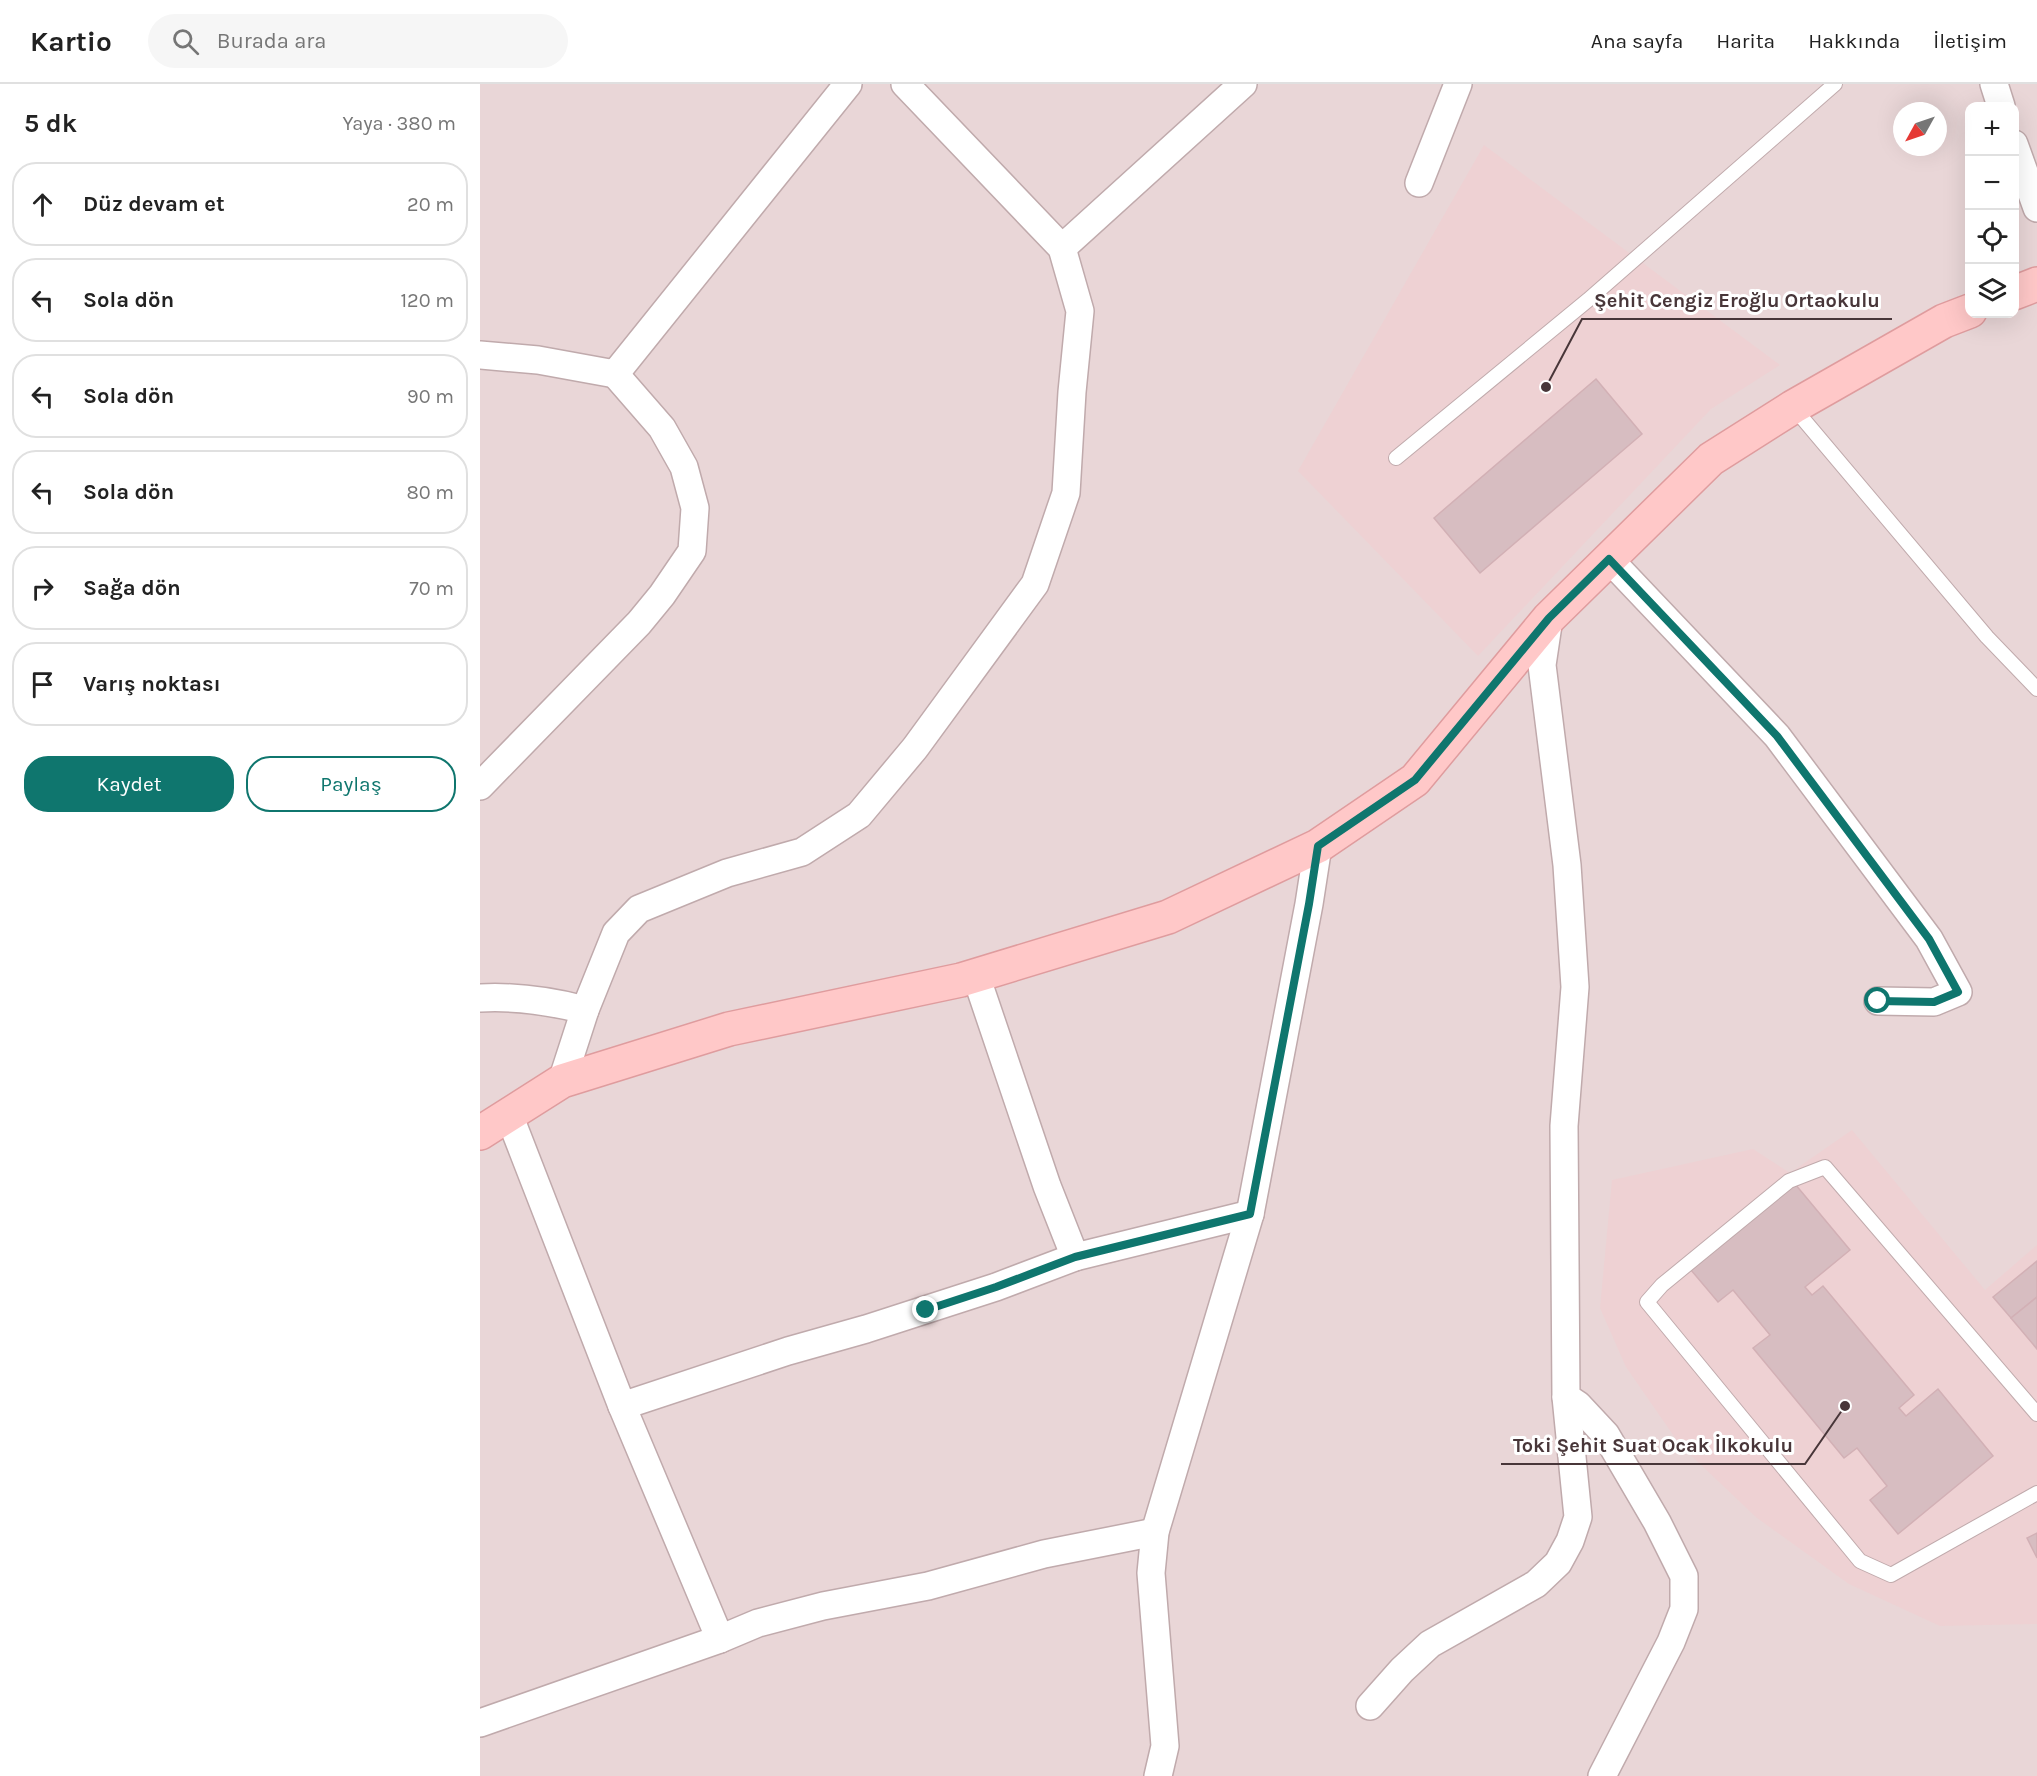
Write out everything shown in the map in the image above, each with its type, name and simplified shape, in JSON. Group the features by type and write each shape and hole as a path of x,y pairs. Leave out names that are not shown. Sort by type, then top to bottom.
{"street":[{"path":"615,374 848,84"},
{"path":"562,1082 585,1010 616,933 639,909 727,873 802,852 859,815 915,747 1035,584 1066,493 1080,311 1062,248 905,84"},
{"path":"1062,248 1243,84"},
{"path":"1419,183 1458,84"},
{"path":"1994,84 2000,102"},
{"path":"2018,156 2037,208"},
{"path":"2019,291 2037,284"},
{"path":"480,1133 562,1082 729,1029 976,976 1168,916 1318,846 1415,780 1549,618 1712,459 1793,406 1944,321 1965,313"},
{"path":"480,355 538,360 615,374 662,428 684,466 695,508 692,551 662,595 639,623 480,786"},
{"path":"1609,559 1777,736 1929,939 1958,992 1934,1002 1878,1001"},
{"path":"1370,1706 1402,1670 1430,1644 1536,1584 1558,1563 1570,1541 1578,1517 1566,1397 1564,1126 1575,987 1567,865 1542,665 1549,618"},
{"path":"1158,1776 1165,1746 1151,1573 1155,1532 1250,1214 1318,846"},
{"path":"976,976 1047,1186 1075,1257"},
{"path":"480,998 526,998 556,1002 585,1010"},
{"path":"508,1115 622,1406 720,1639"},
{"path":"622,1406 986,1291 1075,1257 1250,1214"},
{"path":"1566,1397 1578,1405 1606,1435 1657,1522 1684,1576 1684,1609 1671,1642 1602,1776"},
{"path":"480,1723 720,1639 758,1623 823,1606 928,1586 1044,1554 1155,1532"}],"lane":[{"path":"1396,458 1588,300 1835,84"},
{"path":"1793,406 1987,637 2037,689"},
{"path":"2037,1414 1825,1167 1789,1180 1662,1285 1647,1302 1860,1561 1891,1575 2037,1493"}],"shaded area":[{"path":"480,84 2037,84 2037,1776 480,1776"},
{"path":"1484,145 1780,365 1711,409 1478,656 1298,471"},
{"path":"1852,1130 1985,1290 2037,1245 2037,1624 1940,1626 1849,1584 1757,1518 1680,1445 1626,1367 1600,1308 1612,1180 1753,1149 1790,1173"}],"building":[{"path":"1596,379 1642,434 1480,573 1434,518"},
{"path":"1795,1184 1850,1250 1805,1287 1812,1295 1823,1286 1914,1395 1899,1408 1906,1416 1938,1389 1993,1456 1898,1534 1870,1500 1887,1486 1857,1448 1844,1458 1753,1348 1770,1335 1733,1290 1718,1302 1691,1270"},
{"path":"2037,1261 2037,1297 2011,1318 1993,1297"},
{"path":"2037,1297 2037,1349 2011,1318"},
{"path":"2037,1533 2037,1558 2027,1538"}],"place":[{"name":"Şehit Cengiz Eroğlu Ortaokulu","path":"1546,387"},
{"name":"Toki Şehit Suat Ocak İlkokulu","path":"1845,1406"}],"route":[{"path":"926,1310 1075,1257 1250,1214 1318,846 1415,780 1549,618 1609,559 1777,736 1929,939 1958,992 1934,1002 1878,1001"}]}
